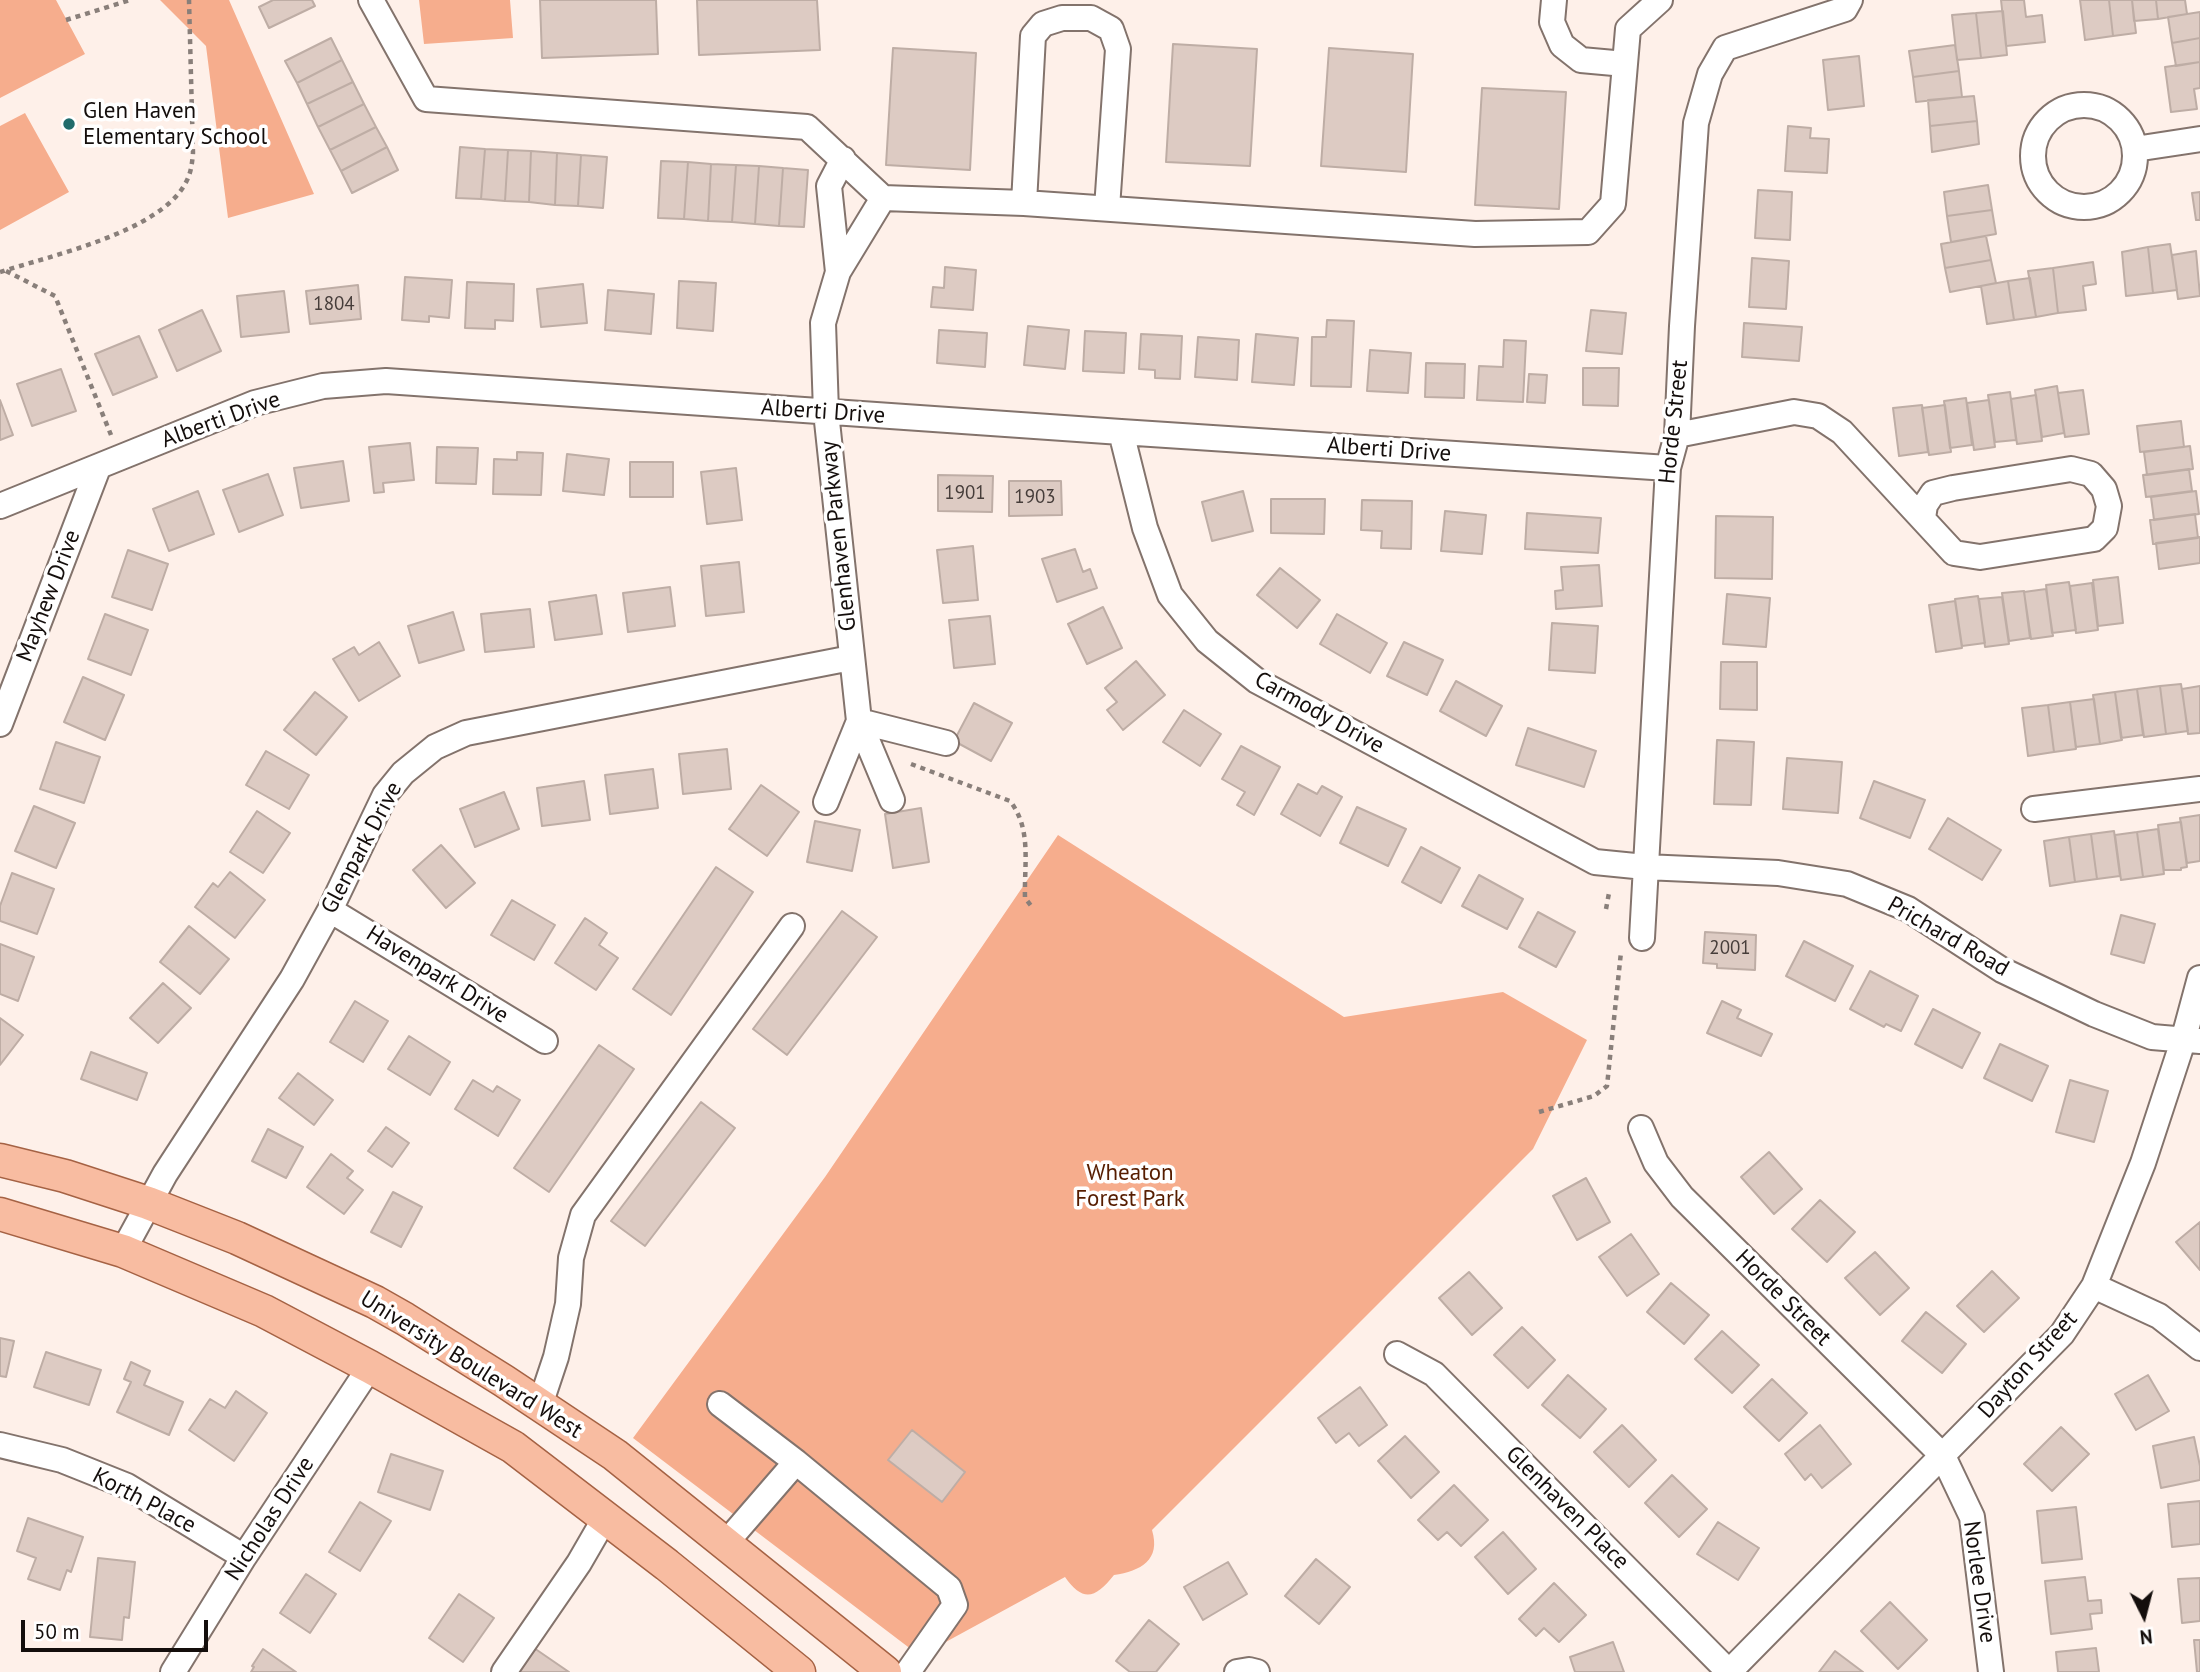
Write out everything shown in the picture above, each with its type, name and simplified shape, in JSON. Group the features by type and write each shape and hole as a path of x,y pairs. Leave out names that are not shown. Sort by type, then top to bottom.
{"main road":[{"name":"University Boulevard West","path":"0,1160 65,1176 148,1203 237,1238 375,1302 615,1455 885,1672"},
{"name":"University Boulevard West","path":"0,1214 123,1251 264,1311 513,1447 799,1672"}],"street":[{"path":"371,0 426,99 807,127 883,198 1024,202 1475,234 1588,232 1613,204 1628,29 1660,0"},
{"path":"1554,0 1552,22 1562,45 1581,60 1625,64"},
{"name":"Horde Street","path":"1632,942 1645,867 1668,468 1677,435 1696,123 1710,74 1725,48 1845,9 1850,0"},
{"path":"1024,202 1033,36 1043,24 1062,18 1091,18 1111,29 1118,49 1107,208"},
{"path":"2077,105 2096,106 2115,115 2128,130 2135,149 2133,168 2125,186 2110,200 2091,207 2071,205 2053,197 2039,182 2033,163 2034,143 2042,125 2057,111 2077,105"},
{"path":"2135,149 2200,139"},
{"path":"838,272 829,186 844,159"},
{"name":"Glenhaven Parkway","path":"859,721 826,412 823,323 838,272 883,198"},
{"name":"Alberti Drive","path":"0,506 255,402 323,386 386,381 1668,468"},
{"path":"1677,435 1794,412 1818,416 1842,432 1954,553 1980,557 2094,539 2105,528 2109,506 2104,488 2091,474 2071,469 1953,488 1933,494 1925,505 1923,518"},
{"name":"Carmody Drive","path":"1121,432 1145,528 1170,595 1206,640 1257,681 1595,862 1645,867"},
{"name":"Mayhew Drive","path":"0,724 98,468"},
{"name":"Glenpark Drive","path":"123,1251 165,1174 292,979 330,909 385,795 403,773 435,747 466,733 851,658"},
{"path":"859,721 946,743"},
{"path":"859,721 892,800"},
{"path":"826,802 859,721"},
{"path":"2034,810 2200,789"},
{"name":"Prichard Road","path":"1645,867 1778,873 1847,884 1908,909 2002,971 2094,1014 2152,1037 2191,1041"},
{"name":"Havenpark Drive","path":"330,909 545,1041"},
{"path":"540,1405 556,1357 565,1317 571,1258 583,1215 792,926"},
{"name":"Dayton Street","path":"1729,1672 2062,1334 2094,1286 2191,1041 2200,978"},
{"name":"Horde Street","path":"1641,1128 1656,1163 1682,1197 1943,1457"},
{"path":"2094,1286 2159,1316 2200,1348"},
{"name":"Glenhaven Place","path":"1397,1354 1434,1374 1729,1672"},
{"name":"Nicholas Drive","path":"173,1672 244,1557 370,1367"},
{"path":"720,1404 796,1462 949,1588 955,1605 908,1672"},
{"name":"Korth Place","path":"0,1445 62,1460 127,1486 244,1557"},
{"name":"Norlee Drive","path":"1943,1457 1972,1517 1992,1672"},
{"path":"725,1544 796,1462"},
{"path":"505,1672 579,1563 605,1518"},
{"path":"1237,1672 1257,1672"}],"path":[{"path":"66,20 130,0"},
{"path":"3,272 120,233 144,222 164,208 184,187 191,172 193,153 189,0"},
{"path":"3,272 55,296 109,430"},
{"path":"911,764 1010,801 1019,813 1026,838 1024,898 1032,907"},
{"path":"1606,909 1609,893"},
{"path":"1539,1112 1594,1096 1607,1086 1632,942"}],"green space":[{"path":"0,0 56,0 85,54 0,98"},
{"path":"160,0 229,0 314,194 228,218 206,46"},
{"path":"419,0 510,0 513,38 424,44"},
{"path":"25,113 69,192 0,230 0,126"},
{"name":"Wheaton Forest Park","path":"1058,835 1344,1017 1503,992 1587,1040 1533,1149 1152,1530 1154,1549 1146,1562 1133,1570 1114,1575 1101,1589 1090,1594 1078,1591 1065,1577 920,1656 633,1438 825,1177"}],"building":[{"path":"273,0 312,0 315,6 269,28 259,7"},
{"path":"540,0 656,0 658,54 542,58"},
{"path":"697,0 817,0 820,50 699,55"},
{"path":"2001,0 2024,0 2026,17 2042,15 2045,42 2006,46"},
{"path":"2080,0 2109,0 2113,36 2085,40"},
{"path":"2109,0 2132,0 2136,33 2113,36"},
{"path":"2132,0 2156,0 2158,19 2134,21"},
{"path":"2156,0 2185,0 2187,14 2158,19"},
{"path":"2003,11 2007,55 1981,58 1976,13"},
{"path":"2200,12 2200,38 2172,43 2168,17"},
{"path":"1976,13 1981,58 1957,60 1952,15"},
{"path":"331,38 342,60 297,83 285,61"},
{"path":"2200,38 2200,62 2176,66 2172,43"},
{"path":"1173,44 1257,49 1250,166 1166,162"},
{"path":"1955,45 1959,71 1913,77 1909,51"},
{"path":"893,48 976,53 970,170 886,165"},
{"path":"1329,48 1413,54 1406,172 1321,166"},
{"path":"1859,56 1864,106 1828,110 1823,60"},
{"path":"342,60 353,82 307,104 297,83"},
{"path":"2200,62 2200,88 2194,89 2197,109 2171,112 2165,67"},
{"path":"1959,71 1962,97 1916,102 1913,77"},
{"path":"353,82 364,104 318,127 307,104"},
{"path":"1482,88 1566,92 1559,209 1475,205"},
{"path":"1974,96 1977,121 1930,126 1928,100"},
{"path":"364,104 376,127 330,150 318,127"},
{"path":"1977,121 1979,144 1932,152 1930,126"},
{"path":"1788,126 1811,128 1810,138 1829,139 1827,173 1785,171"},
{"path":"376,127 387,147 341,171 330,150"},
{"path":"387,147 398,170 352,193 341,171"},
{"path":"460,147 485,149 481,199 456,198"},
{"path":"485,149 508,150 505,201 481,199"},
{"path":"508,150 531,151 529,202 505,201"},
{"path":"531,151 557,153 555,205 529,202"},
{"path":"557,153 581,155 578,206 555,205"},
{"path":"581,155 607,157 603,208 578,206"},
{"path":"661,161 688,162 684,219 658,218"},
{"path":"688,162 711,164 708,221 684,219"},
{"path":"711,164 736,165 732,222 708,221"},
{"path":"736,165 759,166 755,224 732,222"},
{"path":"759,166 783,168 779,226 755,224"},
{"path":"783,168 808,170 804,227 779,226"},
{"path":"1988,185 1992,210 1947,216 1944,192"},
{"path":"1758,190 1792,192 1790,240 1755,238"},
{"path":"2200,192 2200,220 2196,220 2192,193"},
{"path":"1992,210 1996,234 1951,242 1947,216"},
{"path":"1986,236 1991,260 1945,268 1941,244"},
{"path":"2170,244 2177,290 2153,293 2148,247"},
{"path":"2148,247 2153,293 2126,296 2122,252"},
{"path":"2196,251 2200,296 2178,299 2172,255"},
{"path":"1752,258 1789,261 1786,309 1749,307"},
{"path":"1991,260 1996,283 1950,292 1945,268"},
{"path":"2093,262 2096,284 2083,286 2086,310 2058,313 2053,268"},
{"path":"945,267 976,270 973,310 931,307 933,287 944,288"},
{"path":"2053,268 2058,313 2036,317 2028,271"},
{"path":"405,277 452,280 449,318 429,316 429,322 402,320"},
{"path":"2030,278 2036,317 2014,320 2008,281"},
{"path":"679,281 716,283 713,331 677,328"},
{"path":"2008,281 2014,320 1987,324 1981,286"},
{"path":"467,282 514,284 513,321 495,320 495,329 465,328"},
{"path":"583,284 587,323 541,327 537,289"},
{"path":"358,285 361,319 310,324 306,291"},
{"path":"608,290 654,294 651,334 605,330"},
{"path":"284,291 289,332 241,337 237,296"},
{"path":"202,310 221,351 177,371 159,330"},
{"path":"1591,310 1626,313 1622,354 1586,351"},
{"path":"1327,320 1354,321 1351,387 1311,386 1312,337 1326,337"},
{"path":"1744,323 1802,327 1799,361 1742,357"},
{"path":"1028,326 1069,330 1065,369 1024,365"},
{"path":"939,330 987,333 985,367 937,363"},
{"path":"1085,331 1126,333 1124,373 1083,371"},
{"path":"1141,334 1182,336 1180,379 1155,378 1155,370 1139,369"},
{"path":"1256,334 1298,338 1294,385 1252,382"},
{"path":"139,336 157,377 113,395 95,354"},
{"path":"1198,337 1239,340 1237,380 1195,377"},
{"path":"1504,340 1526,341 1523,402 1477,400 1479,366 1503,367"},
{"path":"1370,350 1411,353 1408,393 1367,391"},
{"path":"1426,363 1465,364 1464,398 1425,397"},
{"path":"1583,368 1619,368 1618,406 1583,405"},
{"path":"61,369 76,411 32,426 17,384"},
{"path":"1529,374 1547,375 1545,403 1527,402"},
{"path":"2057,386 2064,433 2042,437 2035,390"},
{"path":"2083,390 2089,434 2065,437 2058,393"},
{"path":"2010,392 2016,440 1995,442 1988,395"},
{"path":"2036,395 2042,441 2017,444 2011,399"},
{"path":"1966,398 1972,445 1950,448 1944,401"},
{"path":"0,400 13,435 0,440"},
{"path":"1989,400 1995,447 1974,450 1967,403"},
{"path":"1922,405 1928,452 1899,456 1893,408"},
{"path":"1945,405 1951,452 1929,455 1922,408"},
{"path":"2181,421 2184,447 2140,452 2137,426"},
{"path":"410,443 414,480 383,483 384,492 374,493 369,447"},
{"path":"2190,446 2193,469 2147,475 2144,452"},
{"path":"437,447 478,448 476,484 436,483"},
{"path":"517,452 543,453 541,495 493,494 494,459 517,460"},
{"path":"567,454 609,459 604,495 563,491"},
{"path":"343,461 349,501 301,508 294,468"},
{"path":"630,462 673,462 673,497 630,497"},
{"path":"736,468 742,520 707,524 701,472"},
{"path":"2189,469 2192,491 2146,497 2143,475"},
{"path":"268,474 283,515 239,532 223,490"},
{"path":"938,475 993,476 992,512 938,511"},
{"path":"1009,481 1061,481 1062,515 1009,516"},
{"path":"198,491 214,534 169,551 153,509"},
{"path":"1243,491 1253,531 1212,541 1202,502"},
{"path":"2196,491 2199,514 2154,520 2151,497"},
{"path":"1271,499 1325,499 1324,534 1271,533"},
{"path":"1362,500 1412,501 1411,549 1381,548 1382,531 1361,530"},
{"path":"1445,511 1486,515 1482,554 1441,551"},
{"path":"1527,513 1601,518 1598,553 1525,549"},
{"path":"2195,514 2198,538 2153,544 2150,520"},
{"path":"1716,516 1773,517 1772,579 1715,578"},
{"path":"2200,537 2200,563 2159,569 2156,543"},
{"path":"973,546 978,600 943,603 937,550"},
{"path":"1075,549 1083,572 1090,569 1097,588 1057,602 1042,559"},
{"path":"128,550 168,564 152,610 112,597"},
{"path":"739,562 744,612 706,616 701,566"},
{"path":"1599,565 1602,606 1556,609 1555,591 1563,590 1561,567"},
{"path":"1280,568 1320,600 1297,628 1257,595"},
{"path":"2118,577 2123,623 2098,626 2093,580"},
{"path":"2069,582 2076,630 2052,633 2046,585"},
{"path":"2092,583 2098,630 2076,633 2070,586"},
{"path":"670,587 675,626 628,632 623,593"},
{"path":"2046,589 2053,636 2031,639 2024,592"},
{"path":"2024,591 2030,638 2009,641 2002,593"},
{"path":"1727,594 1770,598 1766,647 1723,644"},
{"path":"596,595 602,634 555,640 549,602"},
{"path":"1978,596 1985,643 1962,646 1955,599"},
{"path":"2002,597 2009,644 1985,647 1979,599"},
{"path":"1955,601 1962,648 1936,652 1929,605"},
{"path":"1103,607 1122,648 1087,664 1068,624"},
{"path":"530,609 534,647 485,652 481,614"},
{"path":"453,612 464,650 419,663 408,626"},
{"path":"105,614 148,630 131,675 88,659"},
{"path":"1337,614 1387,643 1370,673 1320,644"},
{"path":"990,616 995,664 954,668 949,620"},
{"path":"1552,623 1598,626 1595,673 1549,670"},
{"path":"379,642 400,676 359,701 333,659 354,647 359,655"},
{"path":"1404,642 1443,660 1427,695 1387,676"},
{"path":"1136,661 1165,695 1123,730 1107,710 1117,702 1105,688"},
{"path":"1721,662 1757,662 1757,710 1720,709"},
{"path":"83,677 124,695 105,740 64,722"},
{"path":"1456,681 1502,706 1486,736 1440,711"},
{"path":"2181,684 2188,731 2166,734 2160,686"},
{"path":"2160,686 2166,734 2144,737 2137,689"},
{"path":"2200,686 2200,733 2188,734 2182,689"},
{"path":"2137,689 2143,735 2121,738 2115,692"},
{"path":"315,692 347,717 316,755 284,730"},
{"path":"2115,692 2122,740 2100,744 2093,695"},
{"path":"2094,699 2100,744 2076,747 2070,702"},
{"path":"2070,702 2076,749 2054,752 2048,705"},
{"path":"974,703 1012,723 991,761 954,741"},
{"path":"2048,705 2054,752 2028,756 2022,708"},
{"path":"1184,710 1221,734 1200,766 1163,742"},
{"path":"1528,728 1596,751 1584,787 1516,765"},
{"path":"1717,740 1754,742 1751,805 1714,804"},
{"path":"56,742 100,757 84,803 40,789"},
{"path":"1241,746 1280,767 1254,815 1237,805 1245,792 1222,779"},
{"path":"727,749 731,789 683,794 679,754"},
{"path":"266,751 309,775 289,809 246,785"},
{"path":"1787,758 1842,762 1838,813 1783,809"},
{"path":"653,769 658,808 610,814 605,775"},
{"path":"584,781 590,820 542,826 537,788"},
{"path":"1874,781 1925,800 1910,838 1860,818"},
{"path":"1298,784 1317,794 1322,786 1342,797 1320,836 1281,814"},
{"path":"761,785 799,812 767,856 729,829"},
{"path":"504,792 519,829 475,847 460,809"},
{"path":"34,806 75,823 56,868 15,851"},
{"path":"1357,807 1406,829 1388,866 1340,843"},
{"path":"921,808 929,862 893,868 885,814"},
{"path":"257,811 290,833 263,873 230,852"},
{"path":"2200,815 2200,861 2187,863 2180,818"},
{"path":"1948,818 2001,850 1982,880 1929,849"},
{"path":"815,821 860,830 852,871 807,862"},
{"path":"2181,822 2187,867 2181,870 2164,870 2158,825"},
{"path":"2158,829 2164,874 2143,877 2137,832"},
{"path":"2114,831 2120,876 2097,879 2091,834"},
{"path":"2137,832 2143,877 2121,880 2115,835"},
{"path":"2091,834 2097,879 2075,882 2069,837"},
{"path":"2069,837 2075,882 2050,886 2044,841"},
{"path":"441,845 475,883 446,908 413,870"},
{"path":"1421,847 1460,868 1441,903 1402,882"},
{"path":"716,867 753,892 671,1015 633,989"},
{"path":"230,872 265,900 235,938 195,907 213,883 218,887"},
{"path":"12,873 54,889 37,934 0,921 0,906"},
{"path":"1479,875 1523,899 1507,929 1462,906"},
{"path":"512,900 555,925 534,960 491,935"},
{"path":"842,911 877,937 787,1055 753,1029"},
{"path":"1538,912 1575,932 1556,967 1519,947"},
{"path":"2121,915 2155,924 2144,963 2111,954"},
{"path":"585,918 607,933 599,945 618,958 596,990 555,963"},
{"path":"189,926 229,959 200,994 160,962"},
{"path":"1705,932 1756,935 1755,970 1717,968 1717,964 1703,963"},
{"path":"1804,941 1853,966 1835,1001 1786,976"},
{"path":"0,944 34,957 18,1001 0,994"},
{"path":"1870,971 1918,996 1901,1031 1886,1024 1884,1027 1850,1009"},
{"path":"163,983 191,1008 158,1043 130,1018"},
{"path":"355,1001 388,1021 363,1062 330,1042"},
{"path":"1722,1001 1741,1010 1737,1018 1772,1034 1761,1056 1707,1033"},
{"path":"1933,1009 1980,1033 1962,1068 1915,1044"},
{"path":"0,1018 23,1035 0,1065"},
{"path":"409,1036 450,1062 430,1095 388,1069"},
{"path":"2000,1044 2048,1066 2032,1101 1984,1078"},
{"path":"599,1045 634,1069 549,1192 514,1168"},
{"path":"91,1052 147,1073 137,1100 81,1079"},
{"path":"298,1073 333,1100 314,1125 279,1098"},
{"path":"473,1080 493,1092 497,1086 520,1100 498,1136 455,1109"},
{"path":"2070,1080 2108,1091 2094,1142 2056,1132"},
{"path":"701,1102 735,1128 645,1246 611,1221"},
{"path":"386,1127 409,1143 392,1167 368,1151"},
{"path":"268,1129 303,1147 286,1178 252,1161"},
{"path":"1769,1152 1802,1189 1774,1214 1741,1177"},
{"path":"331,1154 353,1171 347,1178 363,1190 344,1214 307,1187"},
{"path":"1586,1178 1610,1222 1577,1240 1553,1196"},
{"path":"393,1192 422,1207 401,1247 371,1232"},
{"path":"1820,1200 1855,1232 1827,1262 1792,1229"},
{"path":"2200,1222 2200,1270 2176,1242"},
{"path":"1631,1234 1659,1274 1627,1296 1599,1257"},
{"path":"1875,1252 1909,1288 1880,1315 1845,1278"},
{"path":"1992,1271 2019,1298 1984,1332 1957,1306"},
{"path":"1469,1272 1502,1308 1472,1335 1439,1298"},
{"path":"1671,1283 1709,1315 1684,1344 1647,1312"},
{"path":"1926,1312 1966,1344 1942,1373 1902,1341"},
{"path":"1522,1327 1555,1360 1528,1388 1494,1355"},
{"path":"1722,1331 1759,1365 1732,1393 1695,1359"},
{"path":"0,1338 14,1341 6,1377 0,1376"},
{"path":"46,1352 101,1370 89,1405 34,1387"},
{"path":"131,1362 150,1371 144,1385 183,1402 169,1435 117,1412 131,1382 124,1379"},
{"path":"1568,1375 1606,1409 1580,1438 1542,1405"},
{"path":"2148,1375 2169,1411 2136,1430 2115,1394"},
{"path":"1772,1379 1807,1413 1779,1441 1744,1407"},
{"path":"1360,1387 1387,1425 1359,1446 1349,1433 1336,1443 1318,1418"},
{"path":"236,1391 267,1413 234,1461 189,1430 210,1399 225,1408"},
{"path":"1622,1425 1656,1460 1629,1487 1594,1452"},
{"path":"1820,1425 1851,1464 1822,1488 1811,1474 1805,1480 1785,1454"},
{"path":"2061,1427 2089,1454 2052,1491 2024,1464"},
{"path":"912,1430 965,1472 942,1502 888,1460"},
{"path":"1405,1436 1439,1472 1411,1498 1378,1461"},
{"path":"2194,1437 2200,1480 2161,1488 2153,1446"},
{"path":"391,1454 443,1471 430,1510 378,1492"},
{"path":"1672,1475 1707,1509 1679,1537 1645,1503"},
{"path":"1454,1485 1488,1520 1461,1546 1447,1532 1438,1540 1418,1520"},
{"path":"2200,1501 2200,1544 2172,1547 2168,1504"},
{"path":"360,1502 391,1521 360,1571 329,1552"},
{"path":"2076,1507 2082,1559 2042,1563 2037,1511"},
{"path":"28,1518 83,1537 71,1572 67,1570 60,1590 28,1579 36,1558 17,1551"},
{"path":"1718,1522 1759,1548 1738,1580 1697,1554"},
{"path":"1503,1532 1536,1569 1508,1594 1475,1557"},
{"path":"98,1558 135,1562 129,1618 124,1617 122,1640 90,1637"},
{"path":"1316,1559 1350,1587 1319,1624 1285,1596"},
{"path":"1228,1562 1247,1594 1203,1620 1184,1587"},
{"path":"306,1574 336,1594 310,1633 280,1613"},
{"path":"2085,1577 2088,1601 2101,1600 2102,1613 2090,1614 2092,1629 2051,1634 2045,1581"},
{"path":"2200,1578 2200,1621 2182,1623 2178,1579"},
{"path":"1554,1583 1586,1615 1559,1642 1544,1628 1536,1636 1519,1619"},
{"path":"459,1594 494,1618 463,1662 429,1638"},
{"path":"1890,1602 1927,1640 1898,1669 1861,1631"},
{"path":"1149,1620 1179,1644 1156,1672 1130,1672 1116,1661"},
{"path":"2194,1640 2200,1640 2200,1672 2197,1672"},
{"path":"1613,1642 1624,1672 1575,1672 1570,1657"},
{"path":"534,1648 569,1672 518,1672"},
{"path":"2096,1648 2099,1672 2058,1672 2056,1652"},
{"path":"263,1649 296,1672 251,1672"},
{"path":"1835,1651 1863,1672 1819,1672"}],"place":[{"name":"Glen Haven Elementary School","path":"69,124"}]}
